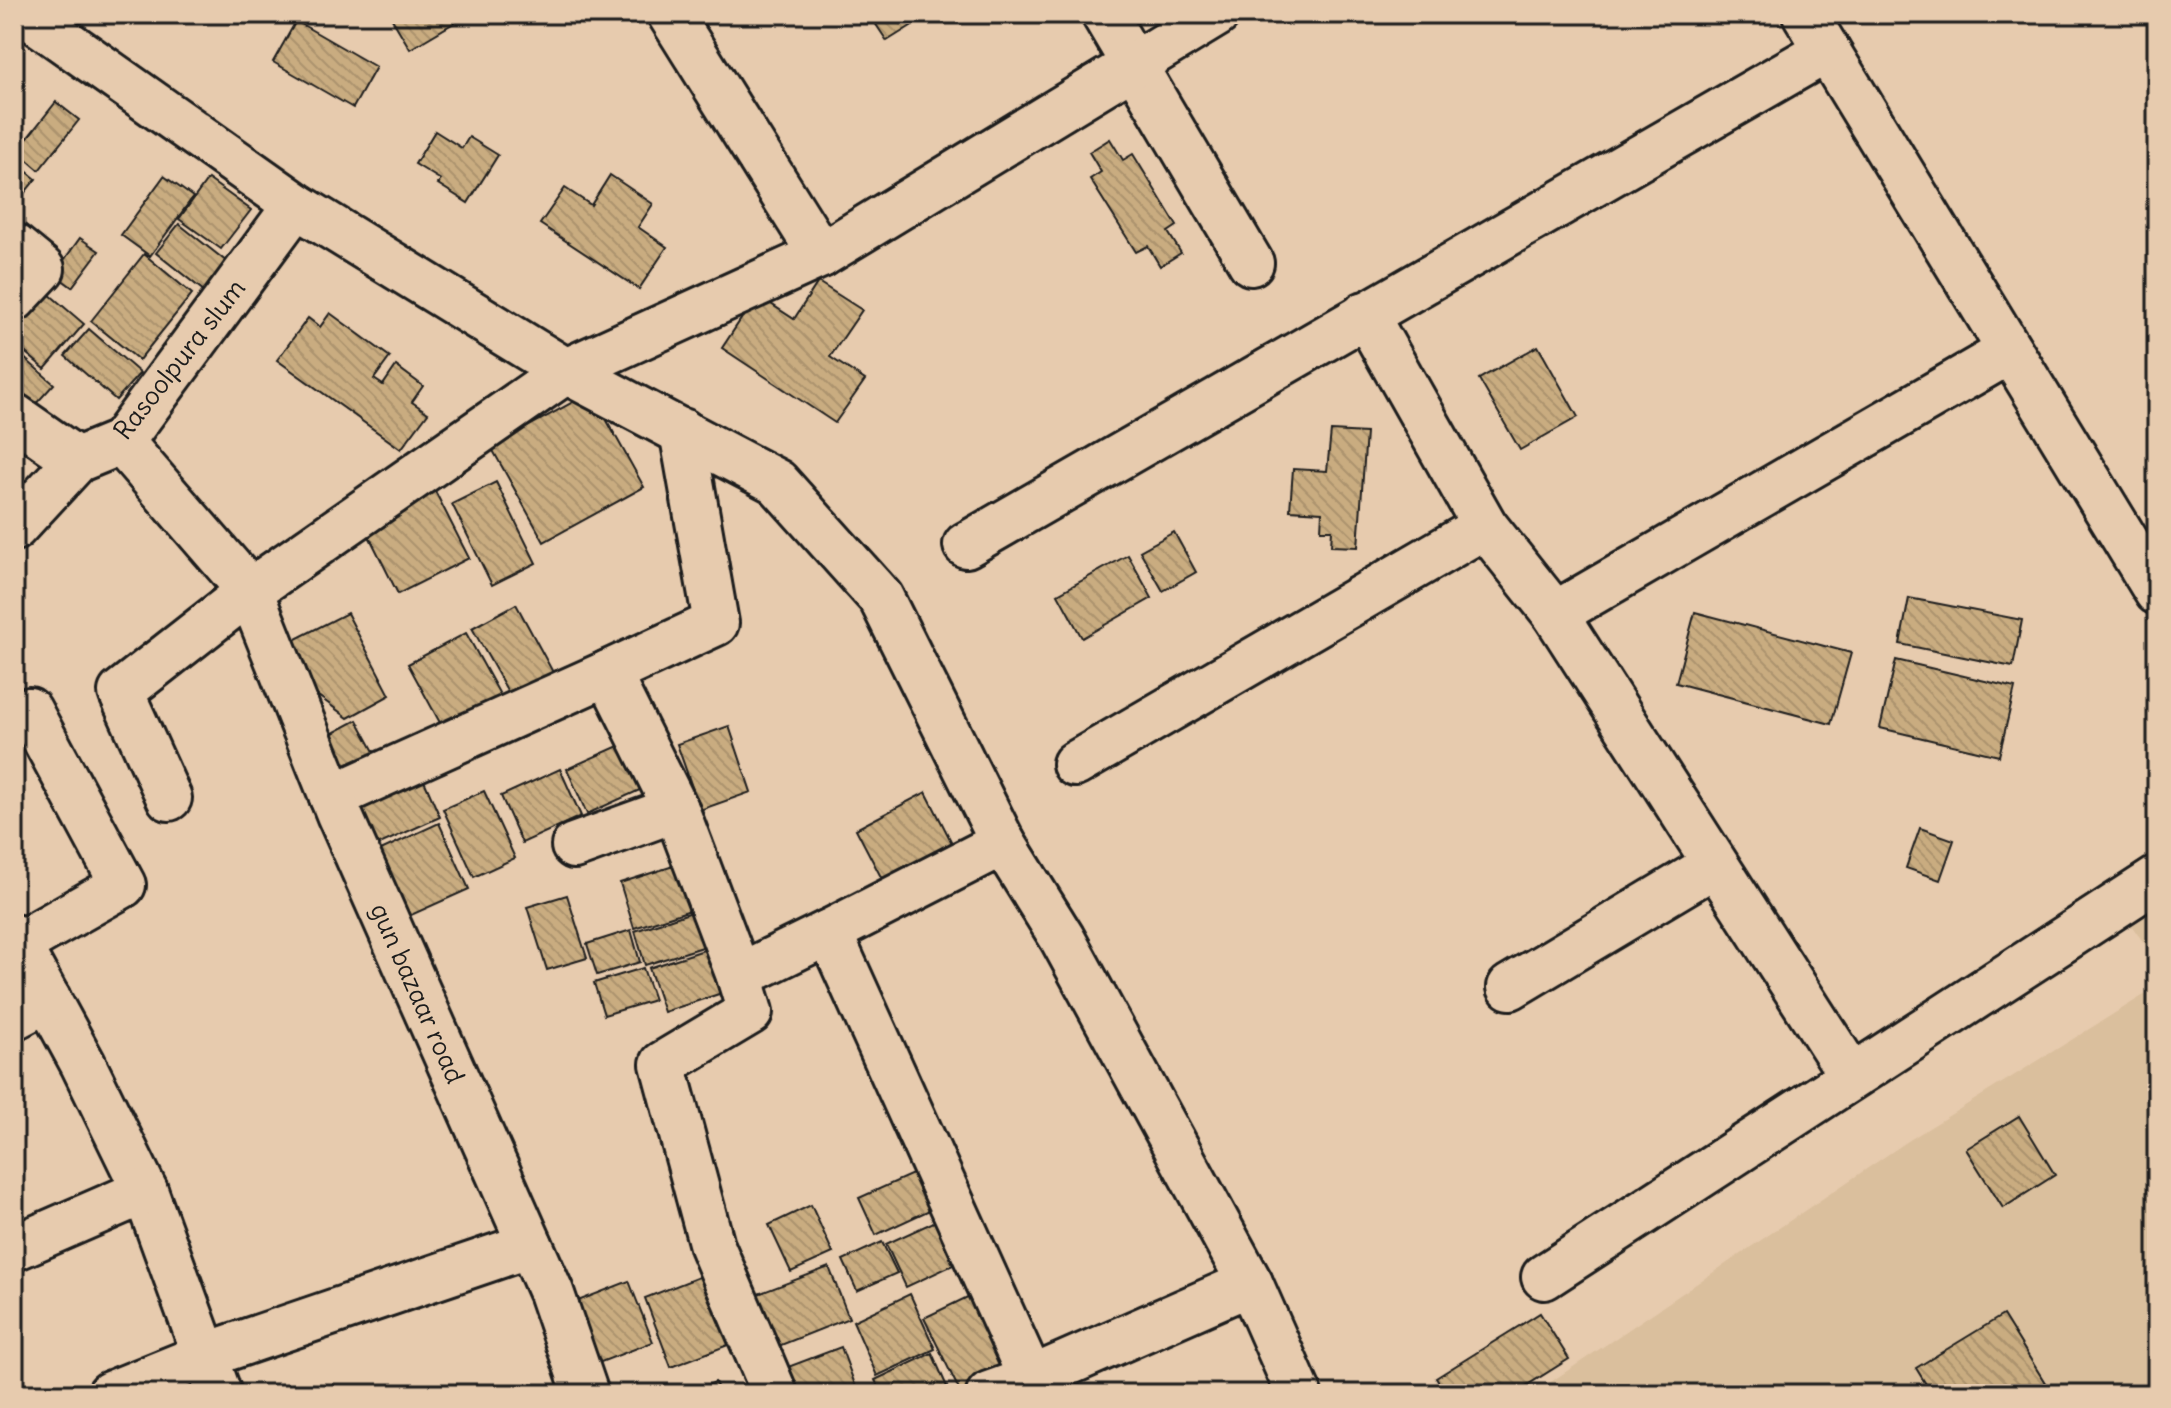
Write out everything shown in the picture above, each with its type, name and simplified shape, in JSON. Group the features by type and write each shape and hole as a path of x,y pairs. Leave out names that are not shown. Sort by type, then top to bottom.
{"street":[{"path":"26,14 296,205 566,371 777,482 881,598 1003,843 1062,938 1250,1283 1299,1394"},
{"path":"670,14 821,255"},
{"path":"1104,14 1251,263"},
{"path":"169,798 121,692 250,591 566,371 821,255 1217,14"},
{"path":"966,545 1365,314 1816,32 2157,592"},
{"name":"Rasoolpura slum","path":"14,528 77,460 121,442 296,205"},
{"path":"14,246 42,269 14,299"},
{"path":"1365,314 1485,526 1555,614 1851,1075"},
{"path":"1555,614 2010,351"},
{"path":"14,416 77,460"},
{"path":"332,797 716,623 682,431"},
{"name":"gun bazaar road","path":"121,442 250,591 332,797 551,1292 586,1394"},
{"path":"1075,764 1485,526"},
{"path":"608,673 676,809 750,1012 663,1064 712,1246 775,1394"},
{"path":"29,710 123,885 16,940 31,1008 145,1191 212,1375"},
{"path":"574,846 676,809"},
{"path":"739,976 1003,843"},
{"path":"1510,987 1714,865"},
{"path":"1544,1277 2157,879"},
{"path":"829,932 1034,1387"},
{"path":"14,1248 145,1191"},
{"path":"110,1394 212,1375 530,1245"},
{"path":"989,1394 1034,1387 1250,1283"}],"shaded area":[{"path":"2157,908 2157,961 2131,925"},
{"path":"2157,987 2157,1394 1533,1394 1908,1141"}],"building":[{"path":"389,14 460,14 462,18 410,49"},
{"path":"869,14 930,14 887,41"},
{"path":"296,21 376,67 353,108 273,62"},
{"path":"56,102 79,120 39,170 17,151"},
{"path":"435,131 462,148 469,137 498,155 468,203 438,184 441,180 415,164"},
{"path":"1110,139 1123,160 1133,154 1177,226 1168,232 1181,253 1160,266 1148,246 1136,252 1090,179 1101,172 1089,152"},
{"path":"14,161 36,179 14,206"},
{"path":"610,175 653,204 638,227 667,247 639,289 540,224 565,188 591,205"},
{"path":"164,176 193,197 150,256 121,235"},
{"path":"208,179 251,210 221,249 179,219"},
{"path":"179,224 227,262 204,291 156,253"},
{"path":"80,238 99,251 72,287 54,274"},
{"path":"144,254 192,294 139,360 91,321"},
{"path":"818,282 862,310 830,357 865,380 835,423 722,348 757,295 794,319"},
{"path":"42,288 84,324 45,369 14,343 14,321"},
{"path":"330,313 390,357 374,379 383,385 396,366 423,386 412,402 428,413 401,449 277,360 308,318 320,327"},
{"path":"89,329 140,373 116,400 65,356"},
{"path":"1538,346 1578,417 1520,450 1479,379"},
{"path":"14,349 54,384 23,418 14,411"},
{"path":"591,392 644,487 544,542 491,447"},
{"path":"1331,431 1366,433 1358,547 1331,546 1332,530 1321,530 1322,512 1290,510 1293,469 1327,471"},
{"path":"496,482 536,563 492,585 452,504"},
{"path":"435,491 469,558 398,594 364,526"},
{"path":"1174,532 1196,572 1163,591 1140,551"},
{"path":"1128,555 1152,598 1082,638 1058,594"},
{"path":"1909,598 2022,620 2013,667 1900,644"},
{"path":"516,604 555,676 512,699 472,628"},
{"path":"1695,612 1851,653 1831,724 1676,683"},
{"path":"347,613 390,695 348,718 302,684 282,646"},
{"path":"466,633 503,700 445,732 408,664"},
{"path":"1896,660 2015,688 1999,756 1880,728"},
{"path":"357,720 377,757 340,777 320,740"},
{"path":"729,726 751,792 700,810 677,744"},
{"path":"634,739 653,784 587,814 567,769"},
{"path":"418,767 440,817 360,853 338,803"},
{"path":"560,769 581,816 522,843 501,796"},
{"path":"484,791 515,858 474,877 443,809"},
{"path":"926,792 952,843 882,879 856,829"},
{"path":"439,823 469,889 400,920 370,855"},
{"path":"1920,828 1954,840 1940,880 1906,868"},
{"path":"686,862 700,907 634,928 620,883"},
{"path":"567,895 587,958 547,970 527,907"},
{"path":"698,910 709,945 645,965 635,931"},
{"path":"631,930 640,962 597,975 587,944"},
{"path":"713,947 728,991 664,1012 649,968"},
{"path":"643,968 654,1000 604,1015 594,983"},
{"path":"2019,1116 2055,1175 2003,1208 1966,1149"},
{"path":"917,1172 934,1208 876,1235 859,1198"},
{"path":"811,1205 833,1253 791,1272 769,1225"},
{"path":"951,1214 970,1257 906,1287 886,1244"},
{"path":"882,1242 897,1273 857,1291 843,1260"},
{"path":"829,1267 849,1318 766,1351 745,1299"},
{"path":"709,1273 736,1342 671,1367 645,1298"},
{"path":"629,1281 653,1342 588,1367 565,1306"},
{"path":"982,1290 1019,1366 961,1394 924,1318"},
{"path":"910,1294 935,1349 877,1376 853,1321"},
{"path":"1540,1313 1569,1359 1513,1394 1446,1394 1436,1378"},
{"path":"2003,1315 2052,1394 1932,1394 1916,1368"},
{"path":"841,1347 857,1390 846,1394 780,1394 772,1373"},
{"path":"932,1353 948,1389 937,1394 881,1394 875,1380"},
{"path":"715,1382 720,1394 685,1394"}]}
